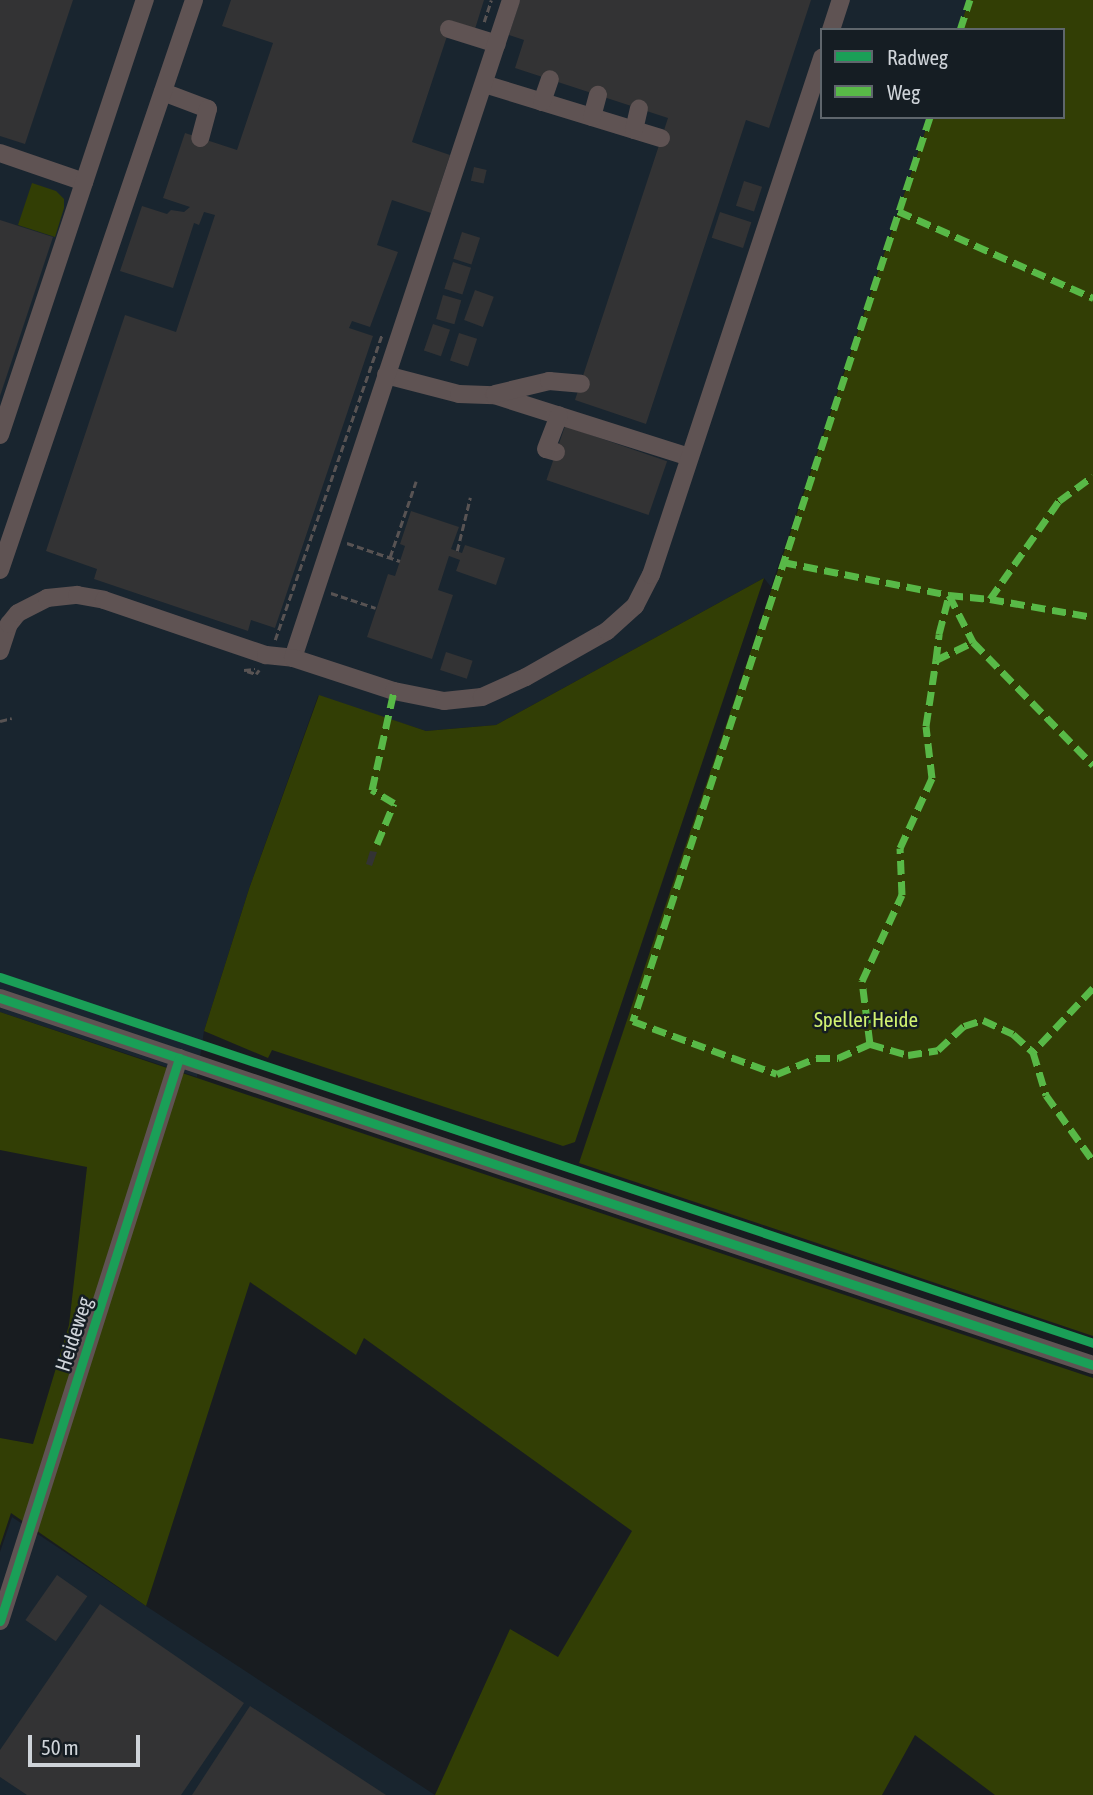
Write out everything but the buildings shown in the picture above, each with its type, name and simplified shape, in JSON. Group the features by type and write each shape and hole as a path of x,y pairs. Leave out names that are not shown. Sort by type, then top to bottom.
{"street":[{"path":"0,435 145,0"},
{"path":"0,569 194,0"},
{"path":"293,658 511,0"},
{"path":"832,28 841,0"},
{"path":"449,29 497,44"},
{"path":"0,651 9,624 18,613 47,598 77,595 104,600 266,655 293,658 394,691 444,701 482,697 526,677 607,631 635,606 651,575 820,64"},
{"path":"542,102 550,79"},
{"path":"484,84 661,138"},
{"path":"163,92 208,109 200,138"},
{"path":"592,117 598,95"},
{"path":"634,130 639,109"},
{"path":"0,153 84,182"},
{"path":"386,375 459,394 494,395 689,457"},
{"path":"494,395 549,381 581,384"},
{"path":"556,452 546,449 559,415"},
{"path":"0,998 1093,1365"},
{"name":"Heideweg","path":"0,1621 179,1058"}],"path":[{"path":"478,38 491,0"},
{"path":"390,558 416,481"},
{"path":"457,551 470,498"},
{"path":"308,530 400,561"},
{"path":"291,580 376,608"},
{"path":"244,670 256,674 259,670"},
{"path":"0,721 12,718"}],"shaded area":[{"path":"0,0 969,0 960,28 820,28 820,119 929,119 771,587 764,578 496,725 426,731 318,696 249,889 204,1031 197,1077 0,1012"},
{"path":"12,1517 435,1795 0,1795 0,1552"}],"green space":[{"name":"Speller Heide","path":"969,0 1093,0 1093,1336 579,1163 929,119 1065,119 1065,28 960,28"},
{"path":"32,183 56,191 64,199 55,237 18,225"},
{"path":"764,578 575,1142 563,1146 272,1050 268,1058 204,1031 249,889 319,695 426,731 496,725"},
{"path":"0,1012 1093,1378 1093,1795 995,1795 915,1735 882,1795 435,1795 510,1629 558,1657 632,1531 364,1338 356,1355 250,1282 146,1606 11,1513 0,1546 0,1438 33,1444 69,1325 87,1167 0,1150"}],"marked path":[{"path":"961,28 970,0"},
{"path":"929,119 633,1021 777,1074 816,1058 838,1058 870,1044 908,1055 938,1050 964,1026 983,1020 1013,1034 1033,1052"},
{"path":"898,211 1093,298"},
{"path":"990,599 1059,501 1093,476"},
{"path":"783,562 949,595 973,642 1093,765"},
{"path":"936,660 939,634 949,595 990,599 1093,617"},
{"path":"870,1044 862,981 902,895 900,848 932,778 926,726 936,660 973,642"},
{"path":"377,844 394,803 372,790 394,691"},
{"path":"1093,988 1033,1052 1046,1095 1093,1161"}],"cycle path":[{"path":"0,977 1093,1343"},
{"path":"0,998 1093,1365"},
{"path":"0,1621 179,1058"}]}
